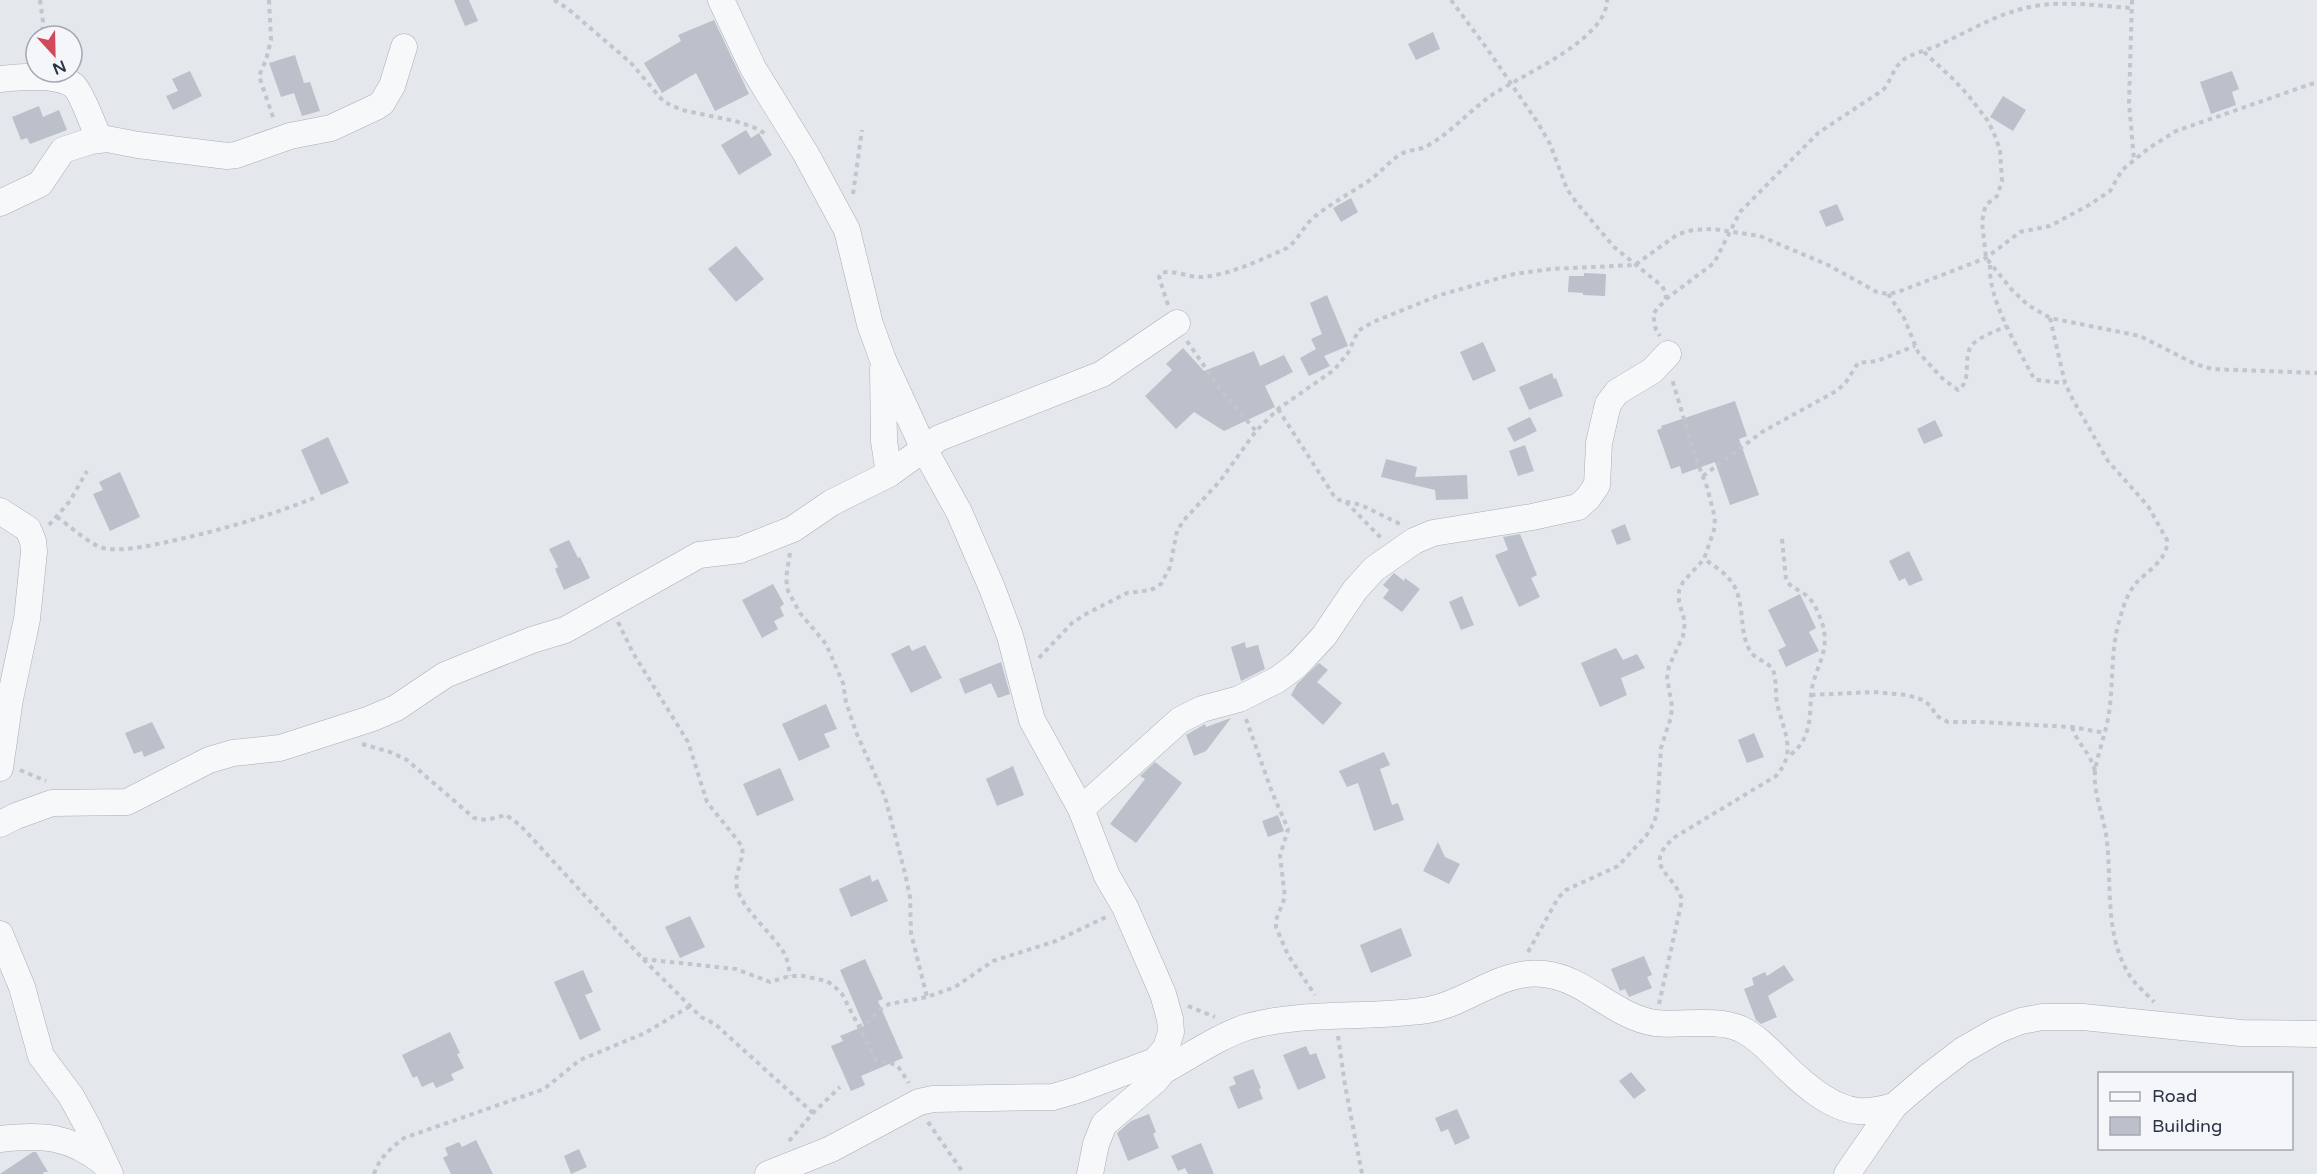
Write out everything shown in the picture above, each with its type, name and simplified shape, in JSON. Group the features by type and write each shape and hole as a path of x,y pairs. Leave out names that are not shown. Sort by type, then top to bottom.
{"street":[{"path":"722,0 753,68 806,154 847,230 870,324 923,447 959,512 992,588 1010,636 1032,720 1081,809 1107,876 1125,908 1163,994 1171,1032 1164,1060 1143,1092 1104,1124 1096,1144 1090,1174"},
{"path":"0,203 40,184 63,150 99,139 226,156 236,155 281,139 331,129 382,103 392,86 404,47"},
{"path":"0,79 45,76 73,84 99,139"},
{"path":"0,824 52,803 127,802 209,760 233,753 280,748 370,719 396,708 445,675 532,640 565,630 699,555 740,550 793,529 831,503 889,474 923,447 957,429 1102,374 1177,323"},
{"path":"1081,809 1180,720 1202,709 1239,699 1277,680 1297,665 1324,636 1355,590 1374,569 1394,553 1433,533 1540,516 1578,507 1597,485 1599,443 1608,404 1617,392 1652,371 1668,354"},
{"path":"884,360 883,431 889,474"},
{"path":"0,512 28,529 33,541 27,619 10,699 0,768"},
{"path":"0,934 22,987 41,1056 71,1096 107,1169"},
{"path":"768,1174 831,1149 919,1102 933,1099 1060,1095 1155,1061 1164,1060 1247,1028 1288,1020 1430,1010 1461,999 1489,985 1520,975 1544,974 1565,979 1626,1015 1654,1023 1717,1024 1739,1028 1767,1047 1790,1071 1820,1095 1841,1107 1858,1111 1894,1106"},
{"path":"1847,1174 1894,1106 1963,1050 1998,1030 2021,1021 2042,1017 2083,1017 2241,1033 2317,1034"},
{"path":"0,1139 48,1137 77,1145 107,1169"}],"path":[{"path":"40,0 43,24"},
{"path":"269,0 271,40 259,76 281,139"},
{"path":"554,0 567,8 631,63 663,102 682,110 735,121 753,127 772,138"},
{"path":"1256,431 1220,389 1177,323 1160,284 1161,273 1167,271 1191,277 1204,277 1236,270 1287,248 1294,243 1302,229 1318,214 1373,177 1399,155 1426,147 1454,128 1503,87 1573,47 1606,13 1607,0"},
{"path":"2132,0 2130,102 2134,160"},
{"path":"1666,300 1713,264 1725,245 1729,231 1746,204 1818,133 1882,90 1901,61 1907,57 1924,52 2007,14 2030,7 2068,4 2132,8"},
{"path":"1924,52 1953,79 1979,109 1988,121 2000,150 2002,181 2000,192 1986,205 1982,222 1986,258 2012,290 2028,305 2050,318 2140,336 2195,364 2212,369 2317,373"},
{"path":"1022,676 1072,623 1126,593 1151,590 1161,584 1170,567 1174,542 1180,526 1220,481 1256,431 1278,409 1334,370 1363,327 1440,295 1514,274 1551,269 1635,265 1678,234 1693,230 1729,231 1760,236 1828,265 1877,292 1887,294 1916,286 1986,258 2020,232 2058,222 2103,197 2110,191 2122,170 2149,148 2176,131 2317,82"},
{"path":"852,197 862,130"},
{"path":"1990,264 1992,290 2032,375 2036,380 2065,383"},
{"path":"1887,294 1904,318 1915,346 1943,379 1958,390 1964,384 1970,348 1974,342 2007,326"},
{"path":"2050,318 2065,383 2108,461 2148,506 2166,536 2168,546 2157,564 2136,583 2126,599 2119,618 2113,649 2109,714 2095,772"},
{"path":"1703,476 1736,454 1762,432 1838,390 1858,363 1877,361 1915,346"},
{"path":"1278,409 1334,496 1346,502 1361,505 1390,520 1433,533"},
{"path":"33,541 70,501 87,471"},
{"path":"57,517 96,545 116,549 152,545 203,534 263,518 314,498"},
{"path":"1346,502 1394,553"},
{"path":"793,529 786,578 788,591 800,613 826,644 843,683 846,702 856,732 883,789 905,873 910,897 911,933 927,997"},
{"path":"1782,539 1786,580 1808,597 1816,608 1825,633 1824,650 1811,695 1806,736 1787,758"},
{"path":"1654,1023 1682,900 1680,890 1665,876 1660,866 1660,857 1666,845 1675,837 1776,776 1784,767 1787,758 1786,737 1771,665 1755,657 1748,648 1737,592 1730,580 1704,559"},
{"path":"610,606 633,653 688,742 707,802 742,846 743,853 737,874 737,889 785,955 790,976"},
{"path":"1811,695 1873,693 1907,695 1923,700 1932,707 1935,716 1948,722 2072,727 2105,733"},
{"path":"1239,699 1272,792 1288,829 1280,856 1285,897 1276,920 1276,927 1299,973 1336,1017 1345,1086 1362,1174"},
{"path":"2072,727 2078,741 2090,754 2095,772 2098,803 2107,841 2114,941 2133,981 2180,1028"},
{"path":"322,735 390,752 407,760 474,818 486,820 508,816 528,832 539,847 643,959 701,1017 715,1024 813,1113"},
{"path":"858,1027 868,1022 878,1011 889,1004 927,997 967,981 999,958 1056,941 1125,908"},
{"path":"643,959 736,969 770,982 790,976 803,976 826,981 835,987 848,1004 876,1060 897,1065 919,1102 928,1124 964,1174"},
{"path":"1163,994 1200,1012 1247,1028"},
{"path":"374,1174 378,1163 404,1138 544,1089 580,1060 645,1033 690,1006"},
{"path":"785,1146 813,1113 840,1087"}],"building":[{"path":"454,0 469,0 478,21 465,26"},
{"path":"714,20 749,94 715,111 696,73 662,93 644,63 681,41 678,35"},
{"path":"1433,32 1440,49 1416,60 1408,44"},
{"path":"295,55 304,83 310,82 320,111 302,116 294,93 281,97 269,63"},
{"path":"190,71 202,96 173,110 166,96 178,91 172,79"},
{"path":"2232,71 2239,89 2232,92 2236,105 2211,114 2200,82"},
{"path":"2003,96 2026,110 2013,131 1990,117"},
{"path":"39,106 43,117 59,110 67,130 30,144 27,138 21,140 12,117"},
{"path":"746,130 751,138 759,133 772,155 739,175 721,145"},
{"path":"1351,198 1358,212 1341,222 1333,208"},
{"path":"1837,204 1844,220 1826,227 1819,211"},
{"path":"736,246 764,279 736,302 708,269"},
{"path":"1584,273 1606,274 1605,296 1568,292 1569,276 1584,276"},
{"path":"1327,295 1348,346 1324,356 1330,366 1309,376 1300,358 1316,349 1311,339 1322,334 1310,303"},
{"path":"1483,342 1496,371 1473,381 1460,352"},
{"path":"1183,348 1204,371 1254,351 1260,366 1284,355 1293,372 1265,386 1275,407 1224,431 1194,412 1176,429 1145,396 1172,370 1166,364"},
{"path":"1552,373 1563,396 1529,410 1519,387"},
{"path":"1735,401 1747,436 1739,439 1759,495 1730,505 1715,462 1682,474 1680,466 1671,469 1657,430 1662,428 1661,426"},
{"path":"1530,417 1537,431 1514,442 1507,428"},
{"path":"1935,420 1943,436 1924,444 1917,429"},
{"path":"328,437 349,483 321,495 301,450"},
{"path":"1525,445 1534,471 1518,476 1509,451"},
{"path":"1386,459 1417,467 1415,477 1467,475 1468,499 1436,500 1435,490 1381,477"},
{"path":"120,472 140,517 110,531 93,494 103,490 99,482"},
{"path":"1625,524 1631,540 1617,545 1611,530"},
{"path":"1520,534 1537,575 1531,578 1540,597 1519,607 1495,555 1508,550 1503,537"},
{"path":"569,540 590,578 564,590 555,569 558,567 549,549"},
{"path":"1909,551 1923,580 1909,586 1905,578 1899,581 1889,561"},
{"path":"1394,573 1420,589 1402,612 1383,598 1389,590 1383,585"},
{"path":"773,584 784,604 780,607 784,616 774,621 778,629 762,638 742,600"},
{"path":"1800,594 1816,628 1809,632 1819,651 1786,667 1778,650 1786,646 1768,610"},
{"path":"1462,596 1474,625 1461,630 1449,602"},
{"path":"1245,642 1246,648 1258,645 1265,669 1241,681 1231,647"},
{"path":"909,645 912,651 925,645 942,678 911,693 891,654"},
{"path":"1616,648 1623,660 1637,654 1645,668 1621,678 1627,695 1600,707 1581,663"},
{"path":"1001,662 1010,694 998,698 991,683 965,694 959,679"},
{"path":"1319,663 1328,670 1317,682 1342,703 1323,725 1291,695 1297,684"},
{"path":"826,704 837,729 824,734 830,747 799,761 782,724"},
{"path":"1231,718 1206,751 1194,756 1186,735 1205,724 1206,727"},
{"path":"152,722 165,748 144,757 142,751 134,754 125,733"},
{"path":"1754,733 1764,757 1747,763 1738,740"},
{"path":"1384,752 1390,765 1380,769 1392,805 1398,803 1404,820 1374,831 1358,783 1347,787 1339,771"},
{"path":"1155,762 1182,783 1136,843 1110,824 1145,779 1140,776"},
{"path":"1013,766 1024,795 997,806 986,779"},
{"path":"780,768 794,800 757,816 743,784"},
{"path":"1278,815 1284,831 1268,837 1262,821"},
{"path":"1438,842 1445,857 1460,864 1449,884 1423,871"},
{"path":"870,875 872,882 878,879 888,901 851,917 839,889"},
{"path":"690,916 705,947 680,958 665,927"},
{"path":"1401,928 1412,956 1371,973 1360,945"},
{"path":"1644,956 1652,975 1647,977 1652,988 1629,997 1625,989 1620,991 1611,969"},
{"path":"865,959 883,999 878,1001 903,1058 861,1076 865,1085 851,1091 831,1046 843,1041 840,1036 864,1026 840,970"},
{"path":"1784,965 1794,980 1768,996 1777,1017 1761,1024 1756,1020 1744,989 1754,985 1752,978 1765,972 1767,976"},
{"path":"583,970 593,992 585,995 601,1030 580,1040 554,982"},
{"path":"450,1032 464,1068 451,1074 454,1080 436,1088 433,1082 422,1087 417,1076 413,1078 402,1055"},
{"path":"1306,1046 1310,1055 1316,1053 1326,1078 1298,1090 1283,1055"},
{"path":"1253,1069 1263,1099 1238,1109 1229,1087 1236,1084 1233,1077"},
{"path":"1631,1072 1646,1090 1634,1099 1619,1081"},
{"path":"1457,1109 1470,1138 1455,1145 1448,1129 1441,1132 1435,1118"},
{"path":"1149,1114 1156,1132 1153,1134 1159,1148 1128,1161 1117,1133 1131,1121"},
{"path":"476,1140 493,1174 451,1174 443,1158 448,1155 445,1148 459,1142 462,1147"},
{"path":"1201,1143 1214,1174 1188,1174 1185,1168 1178,1171 1171,1156"},
{"path":"579,1149 587,1167 571,1174 564,1156"},
{"path":"36,1152 48,1172 43,1172 44,1174 0,1174"}]}
